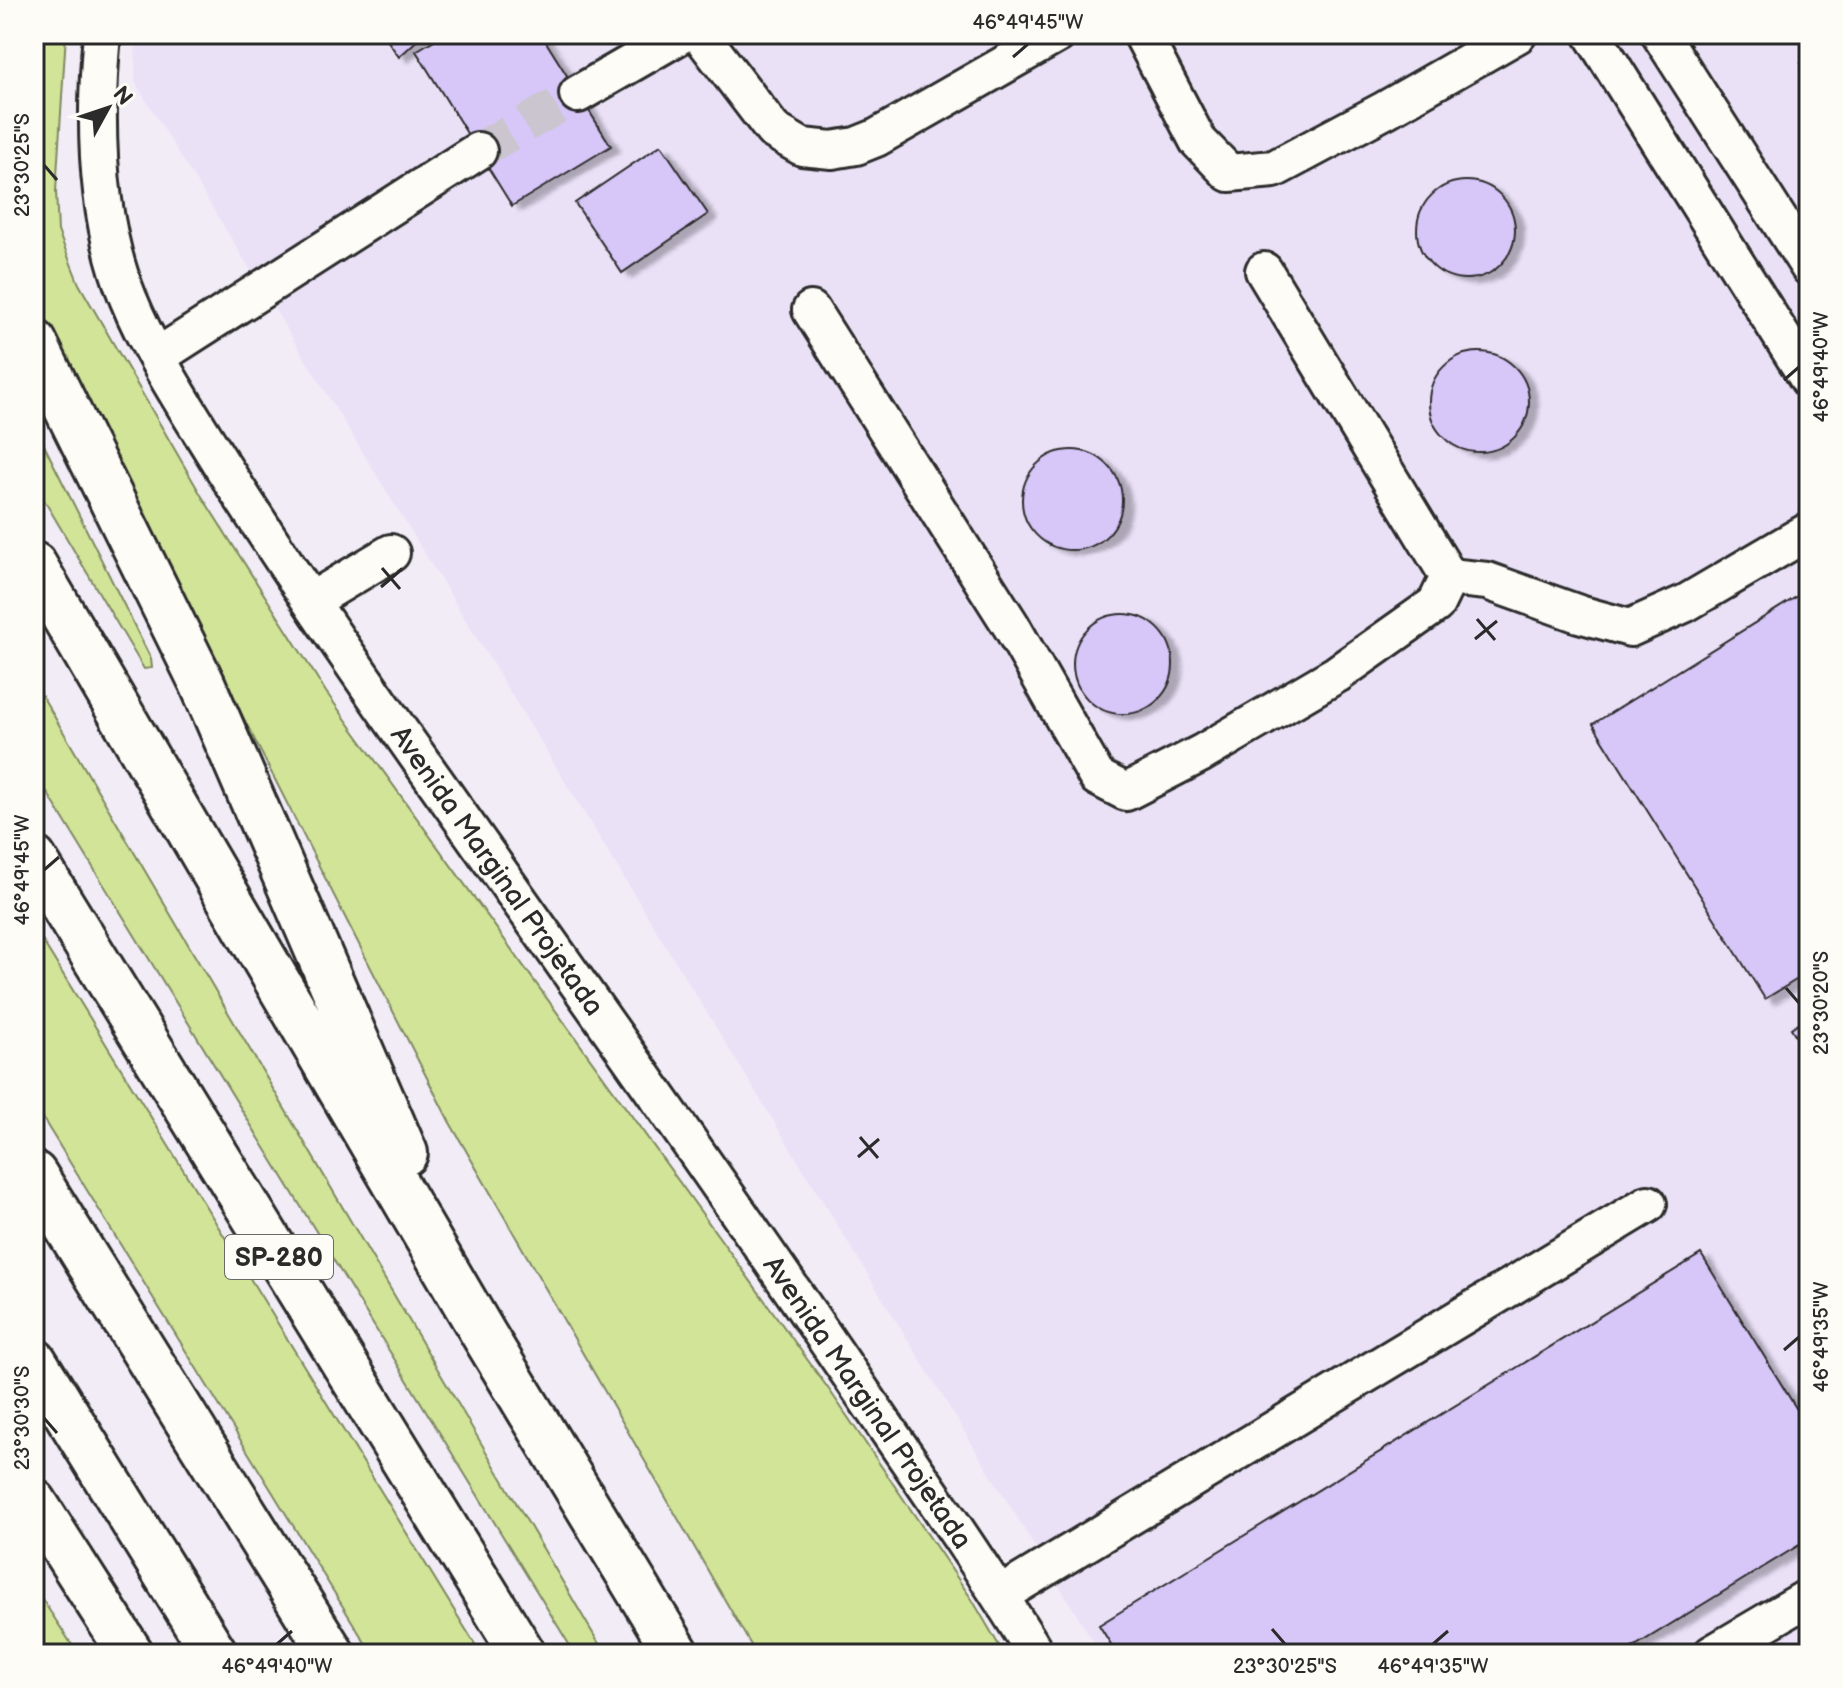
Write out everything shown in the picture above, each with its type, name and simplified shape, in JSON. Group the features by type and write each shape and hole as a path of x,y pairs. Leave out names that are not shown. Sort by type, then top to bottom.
{"highway":[{"path":"34,342 202,683 484,1335"},
{"path":"34,565 484,1335 677,1654"},
{"name":"SP-280","path":"34,859 523,1654"},
{"path":"34,1174 332,1654"},
{"path":"34,1361 215,1654"},
{"path":"34,1502 131,1654"}],"street":[{"name":"Avenida Marginal Projetada","path":"102,34 98,77 105,211 114,258 129,301 182,401 311,601 796,1295 1000,1595 1036,1654"},
{"path":"578,94 682,34"},
{"path":"700,34 773,130 802,147 832,150 856,146 876,138 1058,34"},
{"path":"1142,34 1198,141 1229,173 1274,169 1518,34"},
{"path":"1592,34 1809,380"},
{"path":"1673,39 1809,267"},
{"path":"158,356 478,151"},
{"path":"1264,271 1449,577"},
{"path":"811,310 1012,627 1097,777 1126,792 1202,753 1337,674 1436,604 1449,577"},
{"path":"1449,577 1487,581 1579,614 1630,628 1686,603 1809,531"},
{"path":"311,601 391,553"},
{"path":"1000,1595 1648,1204"},
{"path":"1712,1654 1809,1597"}],"shaded area":[{"path":"136,34 1809,34 1809,1654 1101,1654 135,82"}],"green space":[{"path":"34,34 66,34 56,191 58,231 79,284 201,495 326,692 830,1391 973,1601 1004,1654 756,1654 449,1121 34,307"},
{"path":"34,425 151,659 152,668 144,669 34,483"},
{"path":"34,682 605,1654 575,1654 34,771"},
{"path":"34,927 481,1654 372,1654 34,1104"},
{"path":"34,1587 78,1654 34,1654"}],"building":[{"path":"383,34 424,34 399,57"},
{"path":"444,34 541,34 611,146 512,206 416,51"},
{"path":"1809,58 1809,75 1801,63"},
{"path":"661,145 708,214 622,273 575,203"},
{"path":"1456,181 1476,181 1494,189 1507,202 1515,220 1512,249 1494,271 1476,279 1456,279 1438,271 1425,258 1417,240 1417,220 1425,202 1438,189"},
{"path":"1479,352 1498,356 1514,367 1525,383 1529,402 1525,421 1514,437 1498,448 1479,452 1460,448 1444,437 1433,421 1429,402 1433,383 1444,367 1460,356"},
{"path":"1072,450 1091,454 1107,465 1118,481 1122,500 1118,519 1107,535 1091,546 1072,550 1053,546 1037,535 1026,519 1022,500 1026,481 1037,465 1053,454"},
{"path":"1809,589 1809,972 1765,999 1593,724"},
{"path":"1123,614 1142,618 1158,629 1169,645 1173,664 1169,683 1158,699 1142,710 1123,714 1104,710 1088,699 1077,683 1073,664 1077,645 1088,629 1104,618"},
{"path":"1809,1016 1809,1057 1791,1028"},
{"path":"1701,1254 1809,1429 1809,1539 1622,1654 1117,1654 1099,1625"}],"tunnel":[{"path":"478,151 578,94"}]}
